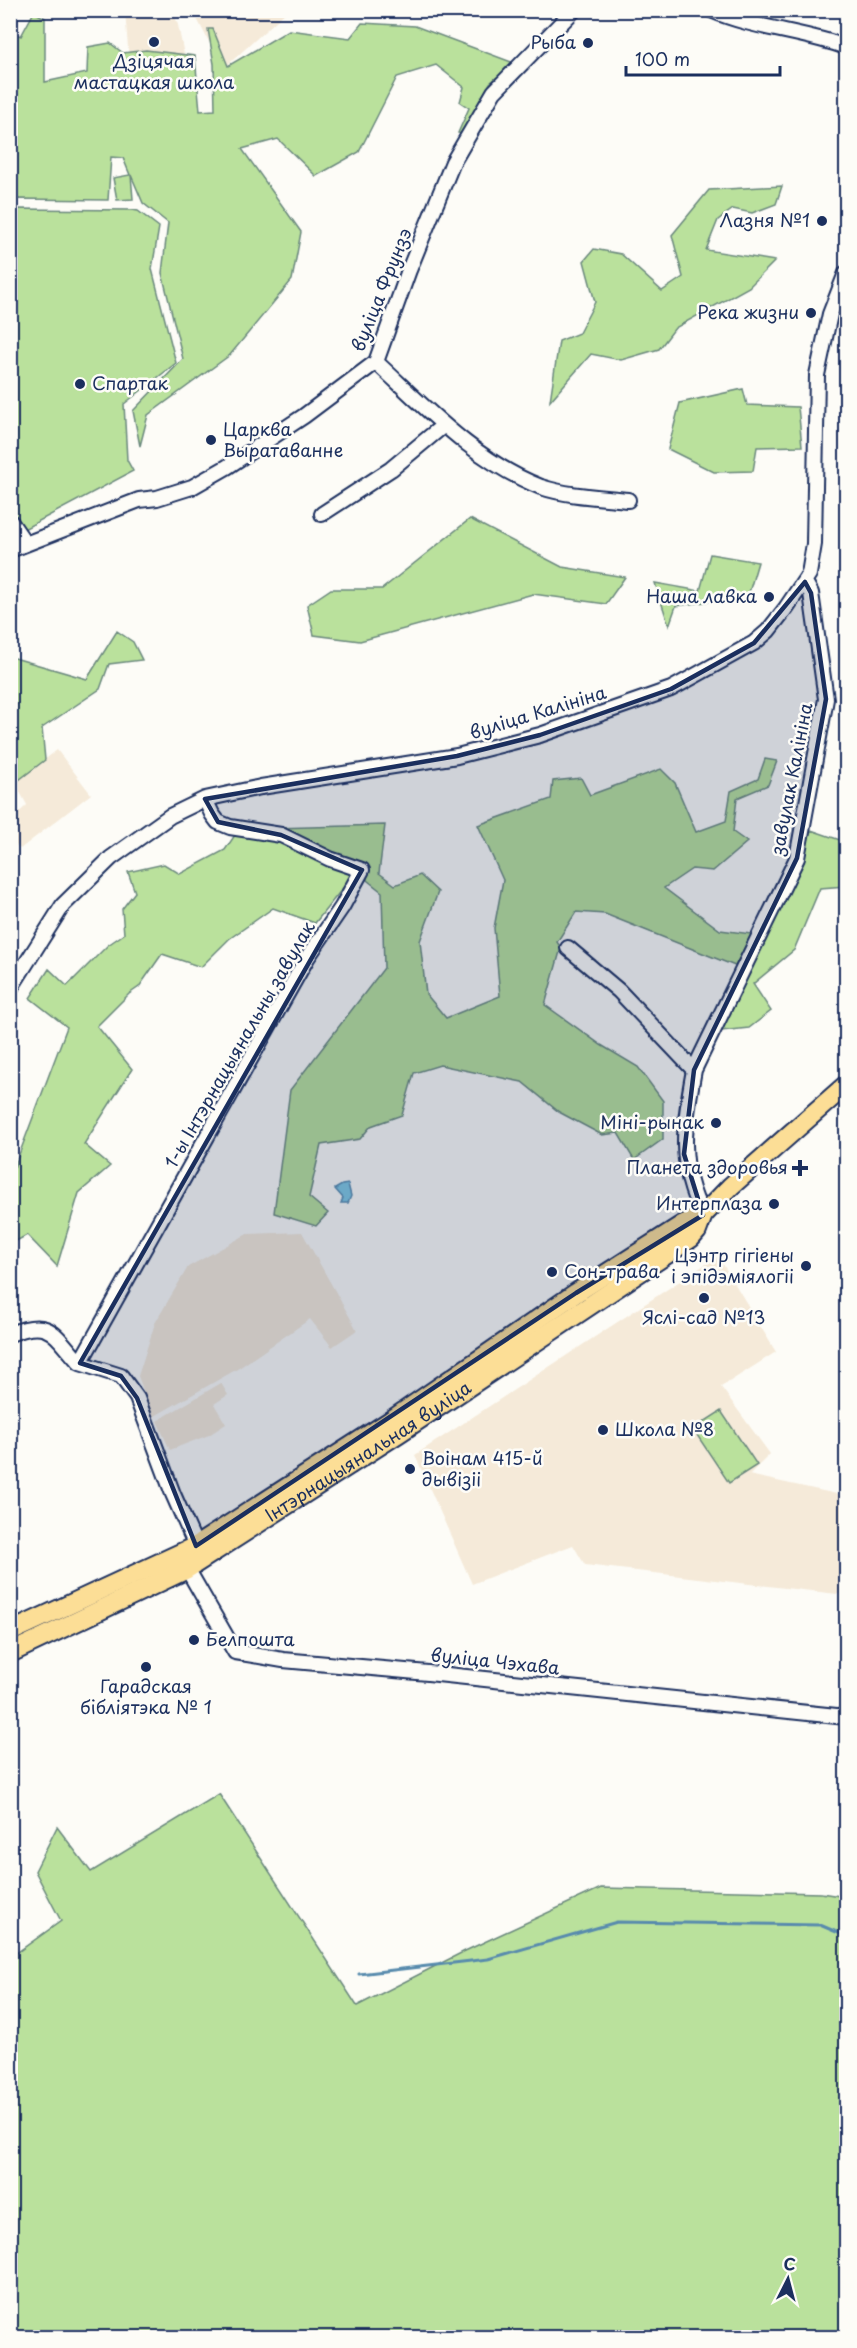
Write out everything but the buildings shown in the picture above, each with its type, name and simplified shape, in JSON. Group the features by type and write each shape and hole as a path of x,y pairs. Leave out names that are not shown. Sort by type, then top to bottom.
{"main road":[{"name":"Інтэрнацыянальная вуліца","path":"10,1653 183,1562 394,1427 576,1293 682,1225 703,1215 731,1186 846,1085"},
{"name":"Інтэрнацыянальная вуліца","path":"10,1632 183,1562 196,1546 394,1427"}],"street":[{"name":"вуліца Фрунзэ","path":"10,550 139,500 157,498 192,487 227,467 304,416 376,362 409,270 453,162 494,92 574,10"},
{"path":"711,10 736,21 818,36 846,46"},
{"name":"вуліца Калініна","path":"10,989 63,905 111,858 170,816 205,799 261,786 457,756 540,735 670,690 754,644 768,631 805,582 812,563 819,357 830,314 846,273"},
{"path":"376,362 444,425 496,466 543,487 585,496 628,500"},
{"path":"322,514 391,469 444,425"},
{"path":"10,520 25,543"},
{"name":"завулак Калініна","path":"703,1215 694,1198 684,1154 694,1070 797,858 826,699 811,593 805,582"},
{"name":"1-ы Інтэрнацыянальны завулак","path":"80,1363 307,958 342,907 362,870 330,859 281,835 230,827 218,822 205,799"},
{"path":"568,948 619,991 694,1070"},
{"path":"10,1334 39,1326 51,1331 80,1363 121,1376 137,1398 173,1494 196,1546"},
{"name":"вуліца Чэхава","path":"183,1562 235,1652 283,1660 428,1672 846,1717"}],"highlighted area":[{"path":"805,582 811,593 826,699 797,858 694,1070 684,1154 703,1215 576,1293 196,1546 137,1398 121,1376 80,1363 362,870 281,835 218,822 205,799 457,756 540,735 671,689 754,643"}],"shaded area":[{"name":"Дзіцячая мастацкая школа","path":"125,11 173,11 189,79 129,60"},
{"path":"193,11 287,11 223,69"},
{"path":"57,750 91,794 20,849 11,840 11,820 27,805 15,783"},
{"path":"302,1232 357,1330 332,1347 310,1319 239,1368 153,1417 138,1376 155,1323 188,1267 247,1234"},
{"name":"Школа №8","path":"718,1256 776,1352 721,1387 770,1454 749,1475 846,1496 846,1595 585,1565 573,1545 472,1584 415,1455"},
{"path":"221,1383 228,1395 214,1404 226,1424 209,1435 170,1450 157,1421"}],"green space":[{"path":"752,11 779,11 780,13 776,18 760,18"},
{"path":"34,12 45,18 45,82 87,73 88,47 110,43 123,53 146,50 195,56 200,111 215,110 214,64 208,29 213,29 228,66 289,30 350,38 362,23 415,26 514,63 490,83 462,134 458,133 469,108 460,102 464,87 436,65 397,77 359,152 316,176 278,139 242,149 301,232 292,280 230,355 148,415 140,446 133,411 183,359 162,273 168,223 143,203 131,175 133,199 117,200 113,178 130,175 123,158 111,157 108,200 16,199 11,202 11,32 21,36"},
{"path":"782,186 776,204 752,213 733,209 718,220 706,250 775,261 749,287 675,328 659,349 621,360 591,354 550,401 559,341 579,333 595,302 584,261 594,249 621,254 662,291 683,277 672,235 709,190"},
{"name":"Спартак","path":"11,210 132,210 138,211 159,227 152,269 176,363 124,404 127,460 133,471 22,530 11,511"},
{"path":"743,389 747,405 798,407 802,446 757,447 753,471 714,472 668,449 680,403"},
{"path":"470,519 562,567 625,577 606,604 533,594 360,641 314,635 307,605 331,589 382,589"},
{"path":"710,554 758,562 748,596 676,606 669,626 655,583 700,591"},
{"path":"117,631 133,642 142,660 109,664 100,689 42,728 45,760 15,783 11,789 11,657 87,679"},
{"path":"765,759 777,761 768,785 737,798 733,832 747,842 713,871 692,869 664,888 720,930 752,934 735,966 605,914 576,912 557,942 561,948 545,1005 601,1045 638,1067 663,1101 663,1139 634,1160 618,1133 602,1135 559,1112 522,1082 440,1065 414,1073 402,1115 371,1126 360,1139 321,1145 309,1197 328,1213 316,1226 274,1213 290,1090 384,968 382,892 367,880 364,864 273,828 385,825 379,873 395,885 420,875 438,892 420,941 426,994 446,1018 500,996 494,928 503,880 478,825 551,799 553,781 581,778 590,795 661,769 675,783 696,832 726,821 731,791 758,779"},
{"path":"811,830 846,842 846,886 820,888 794,950 753,984 771,1011 749,1028 720,1031 802,862"},
{"path":"235,835 278,840 354,874 315,923 273,908 229,939 201,967 162,954 139,987 97,1026 132,1069 84,1144 110,1166 79,1193 57,1266 27,1235 11,1244 11,1172 67,1027 30,998 49,969 67,986 108,945 124,934 122,909 135,892 128,872 164,864 180,874 225,850"},
{"path":"721,1411 757,1465 729,1483 693,1429"},
{"path":"219,1794 357,2006 465,1951 601,1888 821,1893 846,1897 846,2337 11,2337 11,1957 61,1921 35,1871 57,1827 91,1872"}],"water":[{"path":"348,1184 351,1196 348,1203 341,1203 343,1198 335,1189"}],"waterway":[{"path":"359,1974 488,1959 617,1922 820,1925 846,1936"}],"place":[{"name":"Дзіцячая мастацкая школа","path":"154,42"},
{"name":"Рыба","path":"588,43"},
{"name":"Лазня №1","path":"822,221"},
{"name":"Река жизни","path":"811,313"},
{"name":"Спартак","path":"80,384"},
{"name":"Царква Выратаванне","path":"211,440"},
{"name":"Наша лавка","path":"769,597"},
{"name":"Міні-рынак","path":"716,1123"},
{"name":"Планета здоровья","path":"800,1168"},
{"name":"Интерплаза","path":"774,1204"},
{"name":"Цэнтр гігіены і эпідэміялогіі","path":"806,1266"},
{"name":"Сон-трава","path":"552,1272"},
{"name":"Яслі-сад №13","path":"704,1298"},
{"name":"Школа №8","path":"603,1430"},
{"name":"Воінам 415-й дывізіі","path":"410,1469"},
{"name":"Белпошта","path":"194,1640"},
{"name":"Гарадская бібліятэка № 1","path":"146,1667"}]}
